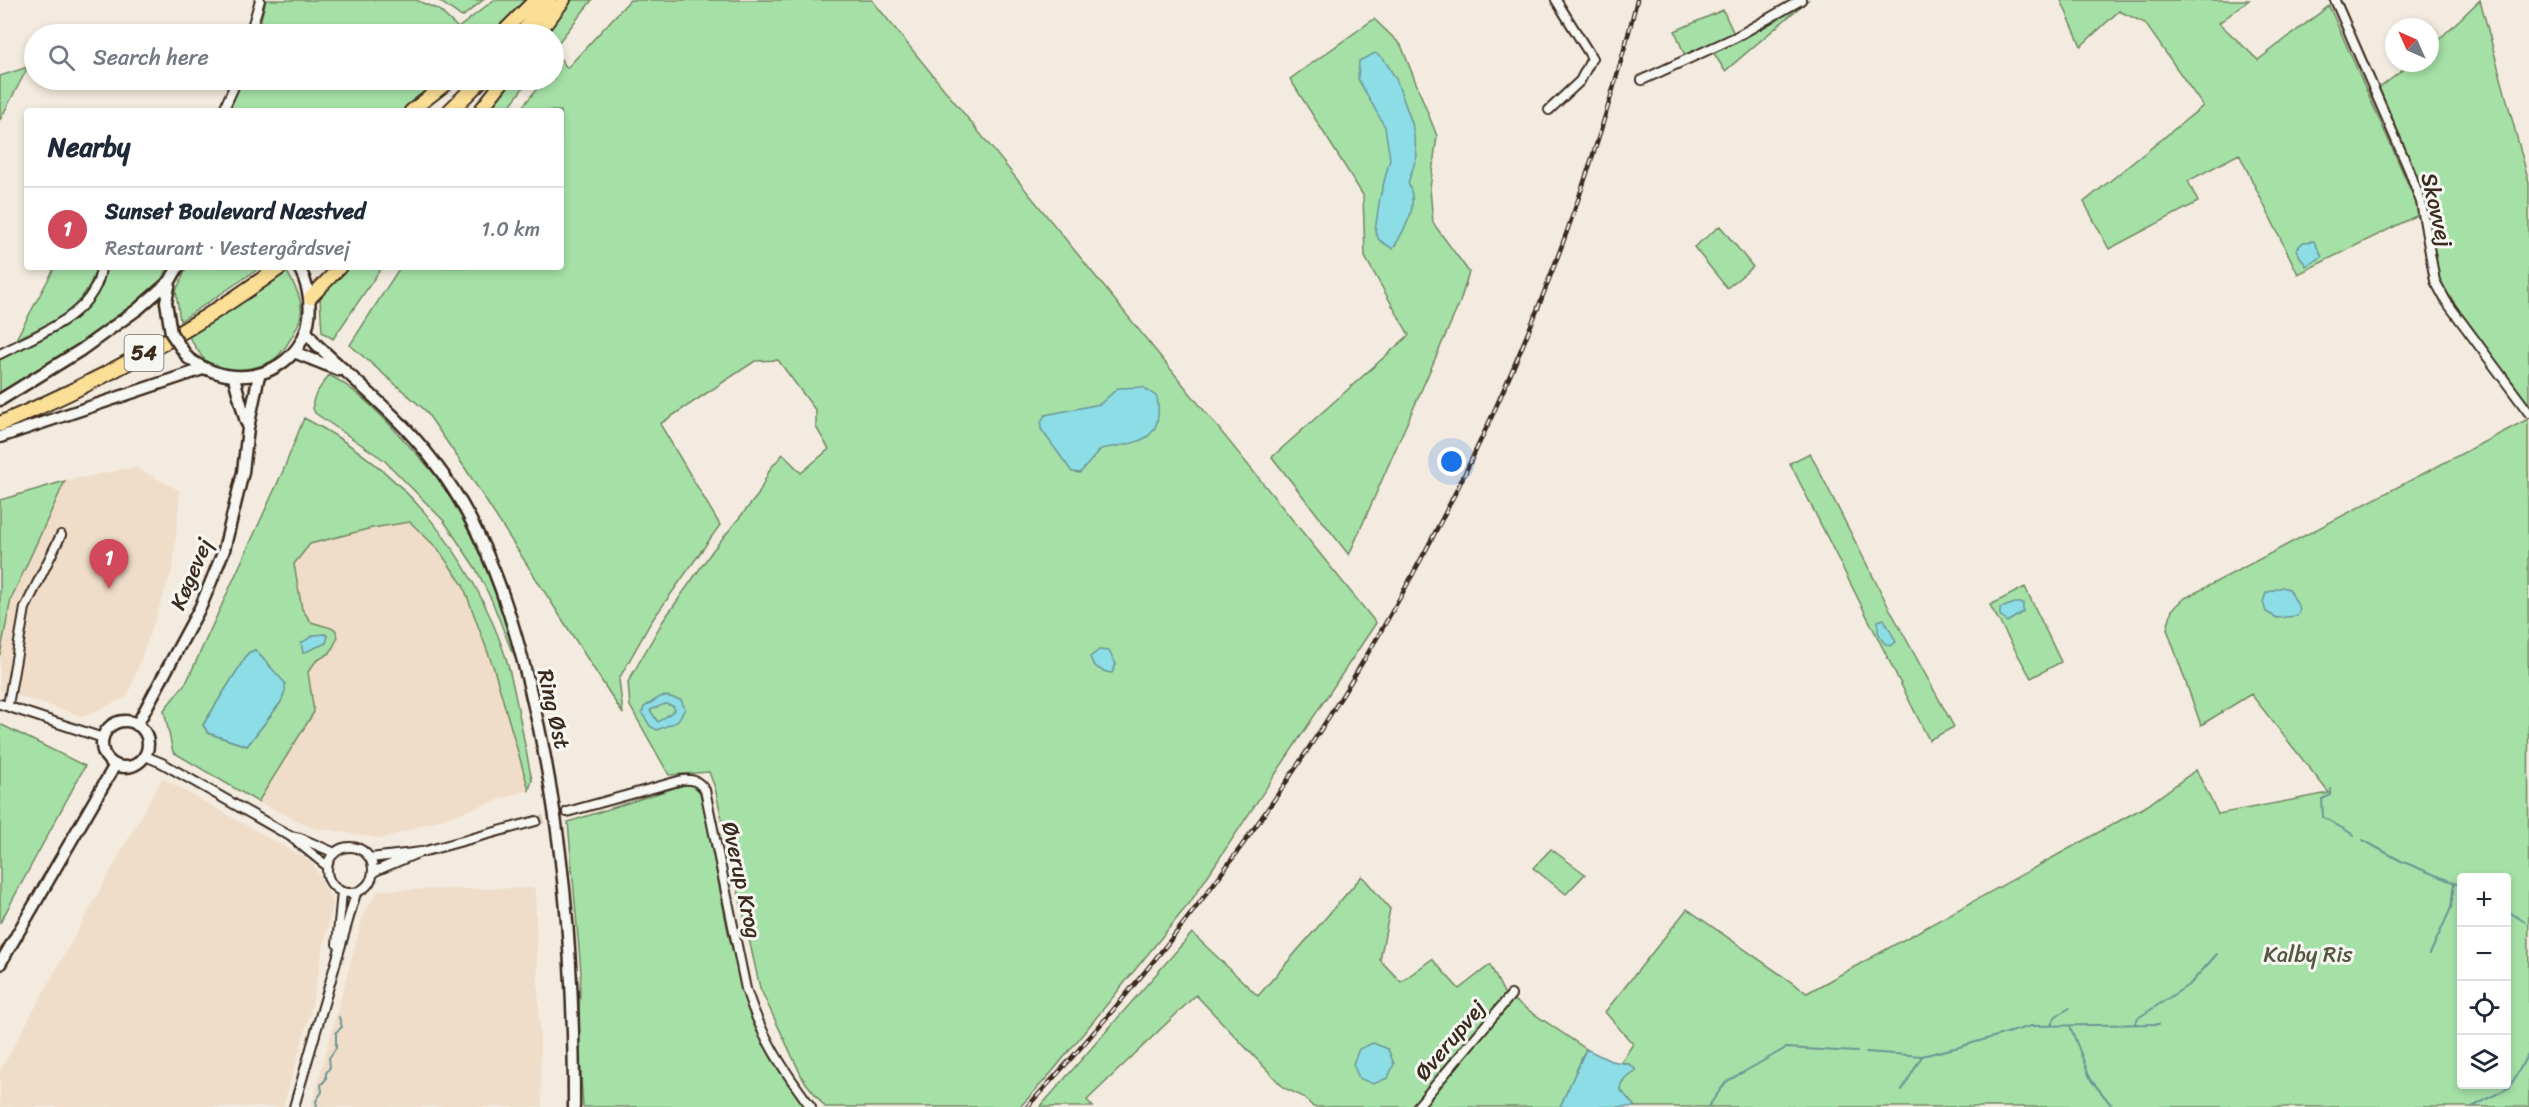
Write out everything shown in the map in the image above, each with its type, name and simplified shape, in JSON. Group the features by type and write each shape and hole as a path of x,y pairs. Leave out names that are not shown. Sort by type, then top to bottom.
{"highway":[{"path":"529,24 549,0"},
{"path":"453,108 472,90"},
{"path":"459,108 474,90"},
{"name":"54","path":"0,416 108,366 187,322 265,270"},
{"name":"54","path":"0,423 100,378 189,328 276,270"}],"main road":[{"path":"511,24 535,0"},
{"path":"546,24 564,0"},
{"path":"415,108 438,90"},
{"path":"482,108 496,90"},
{"path":"176,270 170,281 166,302 171,333 188,358 203,369 234,378 259,375 272,370 294,352 309,321 310,298 307,282 301,270"},
{"path":"310,298 337,270"},
{"path":"0,400 81,350 138,309 170,281"},
{"name":"Ring Øst","path":"306,331 347,374 374,396 406,428 435,463 460,501 490,562 520,648 554,802 564,882 571,970 574,1107"},
{"name":"Ring Øst","path":"294,352 347,374"},
{"path":"0,437 203,369"},
{"name":"Køgevej","path":"137,724 201,606 224,550 243,472 248,428 259,375"},
{"name":"Køgevej","path":"234,378 248,428"},
{"path":"128,721 137,724 148,738 145,756 132,766 115,765 104,754 103,738 107,730 115,724 128,721"},
{"path":"0,964 115,765"}],"street":[{"path":"253,24 260,0"},
{"path":"1550,110 1580,81 1592,58 1556,0"},
{"path":"1642,80 1736,37 1801,0"},
{"name":"Skovvej","path":"2335,0 2421,202 2435,281 2446,302 2529,413"},
{"path":"224,108 232,90"},
{"path":"0,354 73,314 94,289 99,270"},
{"path":"61,535 25,608 4,704 103,738"},
{"path":"145,756 162,763 290,836 327,866"},
{"name":"Øverup Krog","path":"567,812 682,780 692,779 699,782 705,790 746,989 755,1016 780,1066 811,1107"},
{"path":"373,872 422,852 536,821"},
{"path":"290,836 335,853"},
{"path":"357,848 370,858 373,872 368,885 356,893 342,892 332,885 327,866 335,853 342,849 357,848"},
{"path":"370,858 422,852"},
{"path":"334,964 342,892"},
{"path":"294,1107 356,893"},
{"name":"Øverupvej","path":"1417,1107 1511,995"}],"shaded area":[{"path":"135,467 180,491 173,568 128,696 84,717 0,690 0,655 11,599 65,481"},
{"path":"411,522 438,549 463,585 494,669 529,790 381,839 315,829 258,802 314,712 308,672 316,661 330,653 335,629 311,622 302,609 294,564 310,544 372,528"},
{"path":"162,778 312,862 333,902 309,1018 283,1107 0,1107 0,1071"},
{"path":"535,888 542,1107 311,1107 364,913 379,890"}],"green space":[{"path":"266,0 416,0 439,10 454,24 260,24"},
{"path":"438,0 483,0 462,17"},
{"path":"494,0 528,0 503,24 463,24"},
{"path":"572,0 592,0 564,35 564,24 554,24"},
{"path":"630,0 872,0 1376,623 1191,901 1052,1072 1020,1107 825,1107 803,1079 760,988 715,788 709,772 669,775 630,706 628,682 663,621 713,550 758,495 770,469 783,454 801,473 829,449 816,427 816,411 778,360 755,361 660,424 720,525 651,622 619,679 623,714 465,468 425,410 350,345 398,270 564,270 564,108 521,108 536,90 564,90 564,64 567,68"},
{"path":"1804,0 1808,0 1725,71 1712,50"},
{"path":"2061,0 2249,0 2219,23 2258,60 2329,6 2416,202 2418,215 2298,274 2239,154 2188,181 2198,202 2109,249 2084,202 2203,106 2145,23 2119,11 2081,46"},
{"path":"2480,0 2529,182 2529,408 2437,279 2424,201 2378,89 2400,72 2439,72 2439,39"},
{"path":"1723,10 1734,34 1685,56 1675,31"},
{"path":"1374,19 1401,45 1437,136 1430,188 1433,223 1469,272 1460,302 1349,555 1272,457 1409,335 1365,257 1363,195 1290,79"},
{"path":"24,68 24,75 0,120 0,76"},
{"path":"236,90 429,90 405,108 229,108"},
{"path":"504,90 522,90 508,108 490,108"},
{"path":"1720,226 1753,267 1727,288 1694,247"},
{"path":"53,270 96,270 83,296 75,305 54,320 16,339"},
{"path":"103,270 166,270 157,288 76,349 0,396 0,359 66,324 93,299 101,284"},
{"path":"186,270 256,270 180,321 176,291"},
{"path":"286,270 299,296 301,314 293,336 279,355 264,365 243,369 222,368 205,360 189,337"},
{"path":"346,270 380,270 333,339 322,332 320,298"},
{"path":"329,375 349,387 377,411 428,466 443,486 466,525 485,566 515,653 512,652 492,601 476,569 444,521 384,460 315,413 314,398"},
{"path":"304,418 339,438 372,462 428,517 452,548 473,582 505,655 532,780 529,790 494,669 463,585 438,549 410,522 372,528 310,544 294,564 302,609 311,622 335,629 338,637 330,653 316,661 308,672 314,712 258,802 173,752 164,710 187,681 283,471","holes":["325,634 326,643 304,652 308,640","255,650 271,667 281,702 247,746 208,733 203,725 248,653"]},
{"name":"Kalby Ris","path":"2528,419 2529,1107 1635,1107 1625,1096 1621,1083 1636,1070 1629,1064 1621,1062 1633,1044 1605,1012 1687,909 1807,993 2148,805 2196,770 2218,814 2329,793 2251,694 2201,725 2167,629 2172,610 2185,598"},
{"path":"1810,453 1887,604 1954,727 1929,740 1790,463"},
{"path":"65,481 11,599 0,655 0,500"},
{"path":"2025,587 2061,662 2031,678 1990,605"},
{"path":"0,724 85,766 0,923"},
{"path":"690,783 696,786 701,793 729,937 749,1013 761,1041 808,1107 583,1107 578,1029 581,972 568,822"},
{"path":"1551,849 1585,874 1566,894 1533,868"},
{"path":"1362,876 1390,909 1380,960 1401,982 1432,959 1459,989 1490,965 1506,997 1414,1107 1313,1107 1304,1097 1284,1088 1196,995 1087,1100 1093,1107 1040,1107 1192,933 1258,996"},
{"path":"1512,999 1586,1049 1560,1107 1417,1107"}],"water":[{"path":"1375,53 1384,59 1396,79 1412,123 1417,156 1408,183 1412,200 1410,217 1393,249 1379,240 1375,231 1380,197 1390,159 1385,127 1358,79 1359,61"},
{"path":"2314,241 2322,257 2306,266 2296,250 2303,242"},
{"path":"1143,387 1157,397 1157,424 1152,432 1136,442 1101,449 1080,473 1072,472 1041,429 1045,415 1100,404 1118,388"},
{"path":"2282,587 2289,589 2300,609 2297,616 2277,618 2266,612 2263,602 2266,593"},
{"path":"2023,603 2023,612 2007,622 2000,615 2000,608"},
{"path":"1884,619 1896,642 1890,646 1884,643 1878,632 1878,621"},
{"path":"314,635 328,636 326,643 303,653 301,643"},
{"path":"255,650 285,683 285,691 281,702 247,746 208,733 203,725 248,653"},
{"path":"1099,650 1109,651 1116,664 1112,673 1098,668 1091,661 1090,657"},
{"path":"666,696 681,700 685,709 677,722 657,730 650,726 642,713 644,707","holes":["665,704 673,706 675,710 658,722 650,710"]},
{"path":"1373,1043 1388,1049 1394,1064 1388,1078 1373,1084 1359,1078 1353,1064 1359,1049"},
{"path":"1586,1049 1611,1061 1629,1064 1636,1070 1624,1080 1620,1089 1635,1107 1560,1107"}],"waterway":[{"path":"2331,789 2331,795 2322,799 2323,817 2354,835"},
{"path":"2363,840 2401,861 2457,884"},
{"path":"2430,954 2451,908 2454,883"},
{"path":"2511,913 2525,922"},
{"path":"2135,1023 2138,1018 2190,984 2217,954"},
{"path":"2051,1025 2056,1016 2070,1008"},
{"path":"317,1107 316,1101 322,1092 321,1085 330,1067 329,1058 336,1048 336,1032 342,1027 339,1017"},
{"path":"1866,1052 1922,1056 2031,1026 2159,1024"},
{"path":"2070,1026 2091,1080 2113,1107"},
{"path":"1708,1107 1726,1082 1786,1048 1857,1052"},
{"path":"2472,1107 2510,1087 2529,1052"},
{"path":"1902,1090 1922,1056"}],"tunnel":[{"path":"536,821 567,812"}],"railway":[{"path":"1027,1107 1133,986 1231,860 1321,729 1403,592 1476,451 1539,305 1593,155 1637,0"}],"place":[{"name":"Sunset Boulevard Næstved","path":"109,589"}]}
